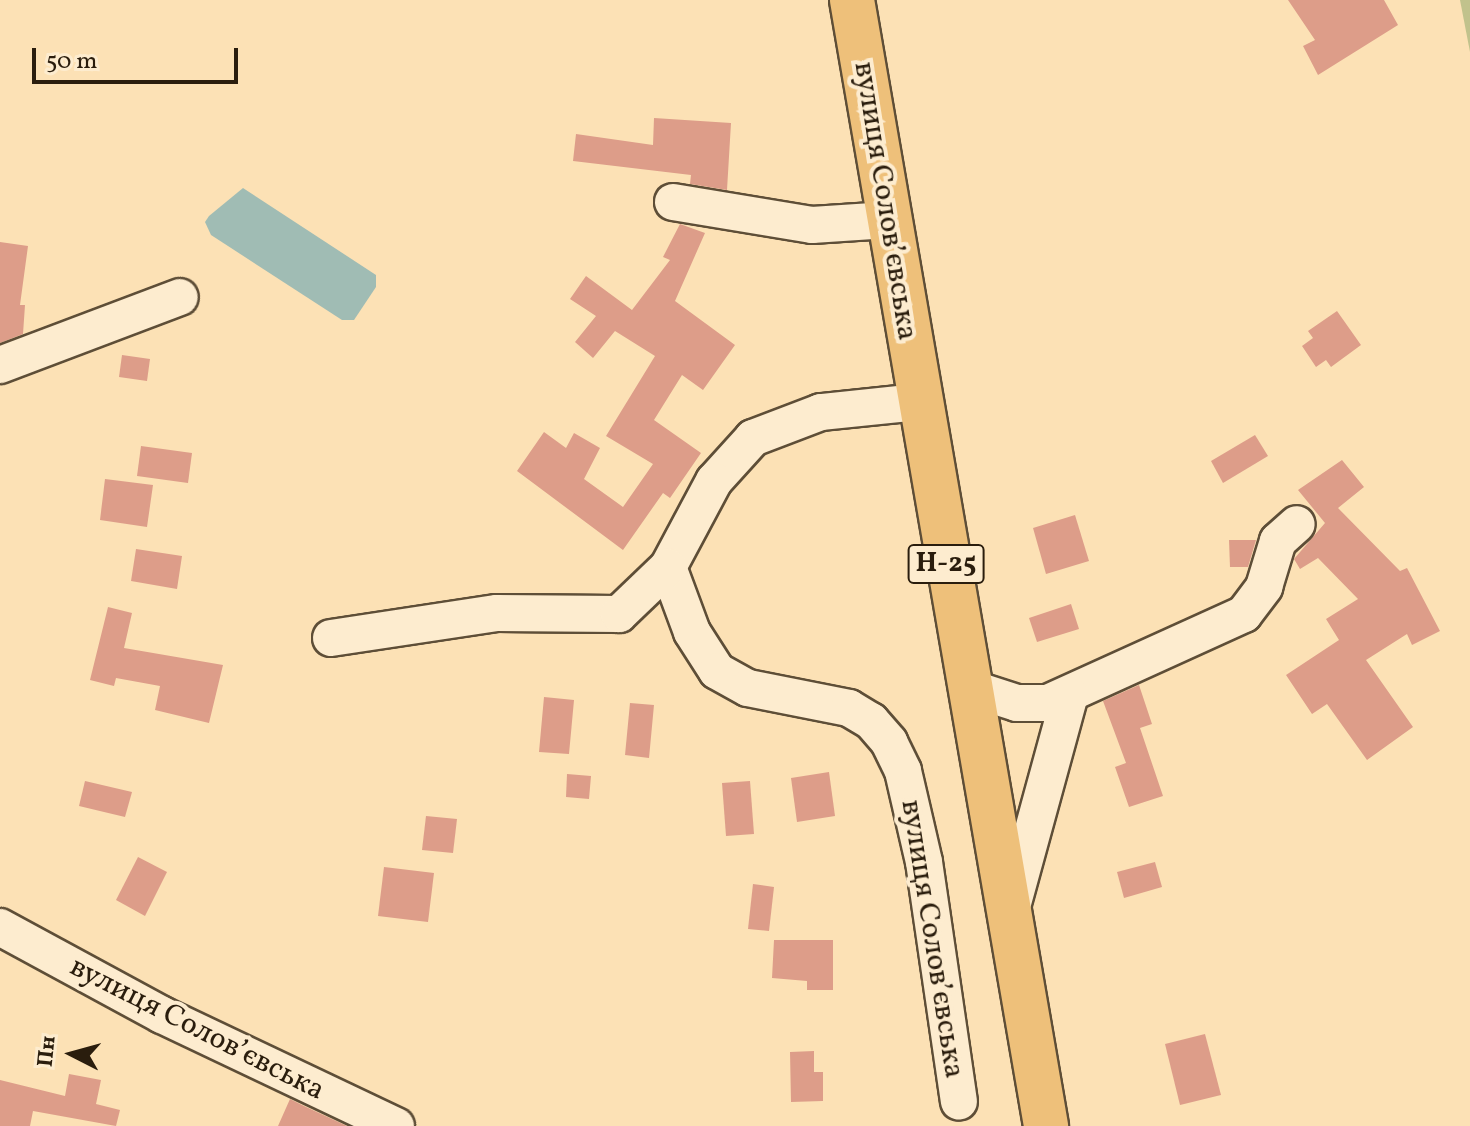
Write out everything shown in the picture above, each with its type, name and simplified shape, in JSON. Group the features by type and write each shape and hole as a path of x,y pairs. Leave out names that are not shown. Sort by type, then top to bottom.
{"main road":[{"name":"вулиця Соловʼєвська","path":"852,0 967,687 1046,1126"}],"street":[{"path":"673,202 812,225 888,220"},
{"path":"0,365 180,297"},
{"path":"331,638 497,613 619,614 668,567 714,481 753,438 821,412 918,402"},
{"path":"967,687 1033,705 1070,695 1244,614 1264,587 1278,541 1297,524"},
{"name":"вулиця Соловʼєвська","path":"668,567 692,632 717,671 748,688 849,708 871,721 889,742 907,785 924,862 959,1101"},
{"path":"1010,915 1070,695"},
{"name":"вулиця Соловʼєвська","path":"0,927 162,1015 396,1126"}],"green space":[{"path":"1460,0 1470,0 1470,52"}],"water":[{"path":"243,188 376,275 376,287 354,320 342,320 211,235 205,222 209,216"}],"building":[{"path":"1288,0 1384,0 1398,25 1318,75 1303,46 1315,40"},
{"path":"654,118 731,123 727,190 690,184 691,175 573,161 576,134 653,145"},
{"path":"680,224 705,233 675,301 735,345 703,390 682,375 654,420 701,453 670,498 663,493 623,550 517,471 544,432 566,448 574,433 600,448 584,479 623,507 653,464 606,436 655,356 615,331 593,358 575,342 596,316 570,299 586,276 632,310 670,260 663,257"},
{"path":"0,242 28,246 20,305 25,305 23,334 0,343"},
{"path":"1337,311 1361,345 1331,367 1326,360 1316,367 1302,346 1313,338 1308,331"},
{"path":"122,355 150,359 147,381 119,377"},
{"path":"1255,435 1268,456 1223,483 1211,461"},
{"path":"141,446 192,453 188,483 137,476"},
{"path":"1342,460 1364,487 1338,508 1400,571 1407,568 1440,631 1412,645 1407,634 1366,660 1413,727 1367,760 1327,704 1312,714 1286,675 1339,640 1326,619 1358,599 1318,558 1300,569 1294,559 1325,523 1298,490"},
{"path":"105,479 153,485 147,527 100,520"},
{"path":"1075,515 1089,561 1046,574 1033,528"},
{"path":"1229,540 1256,540 1248,567 1230,567"},
{"path":"136,549 182,556 177,589 131,581"},
{"path":"1071,604 1079,629 1037,642 1029,618"},
{"path":"108,607 132,613 124,648 223,665 209,723 155,710 160,686 116,678 114,686 90,680"},
{"path":"1139,685 1152,724 1140,728 1163,796 1129,807 1115,767 1126,763 1103,701"},
{"path":"544,697 574,700 569,754 539,752"},
{"path":"630,703 654,705 649,758 625,755"},
{"path":"829,772 835,816 797,822 791,778"},
{"path":"567,774 591,776 589,799 566,797"},
{"path":"85,781 132,792 125,817 79,806"},
{"path":"750,781 754,834 726,836 722,783"},
{"path":"426,816 457,819 453,853 422,850"},
{"path":"138,857 167,872 145,916 116,900"},
{"path":"1155,862 1162,887 1124,898 1117,872"},
{"path":"384,867 434,873 428,922 378,916"},
{"path":"753,884 774,887 769,931 748,929"},
{"path":"774,940 833,940 833,990 807,990 807,981 772,978"},
{"path":"1205,1034 1221,1095 1180,1105 1165,1044"},
{"path":"814,1051 814,1072 823,1072 823,1101 791,1102 790,1052"},
{"path":"69,1074 101,1080 96,1104 120,1110 116,1126 33,1111 30,1126 0,1126 0,1080 65,1096"},
{"path":"290,1099 304,1106 347,1126 278,1126"}]}
